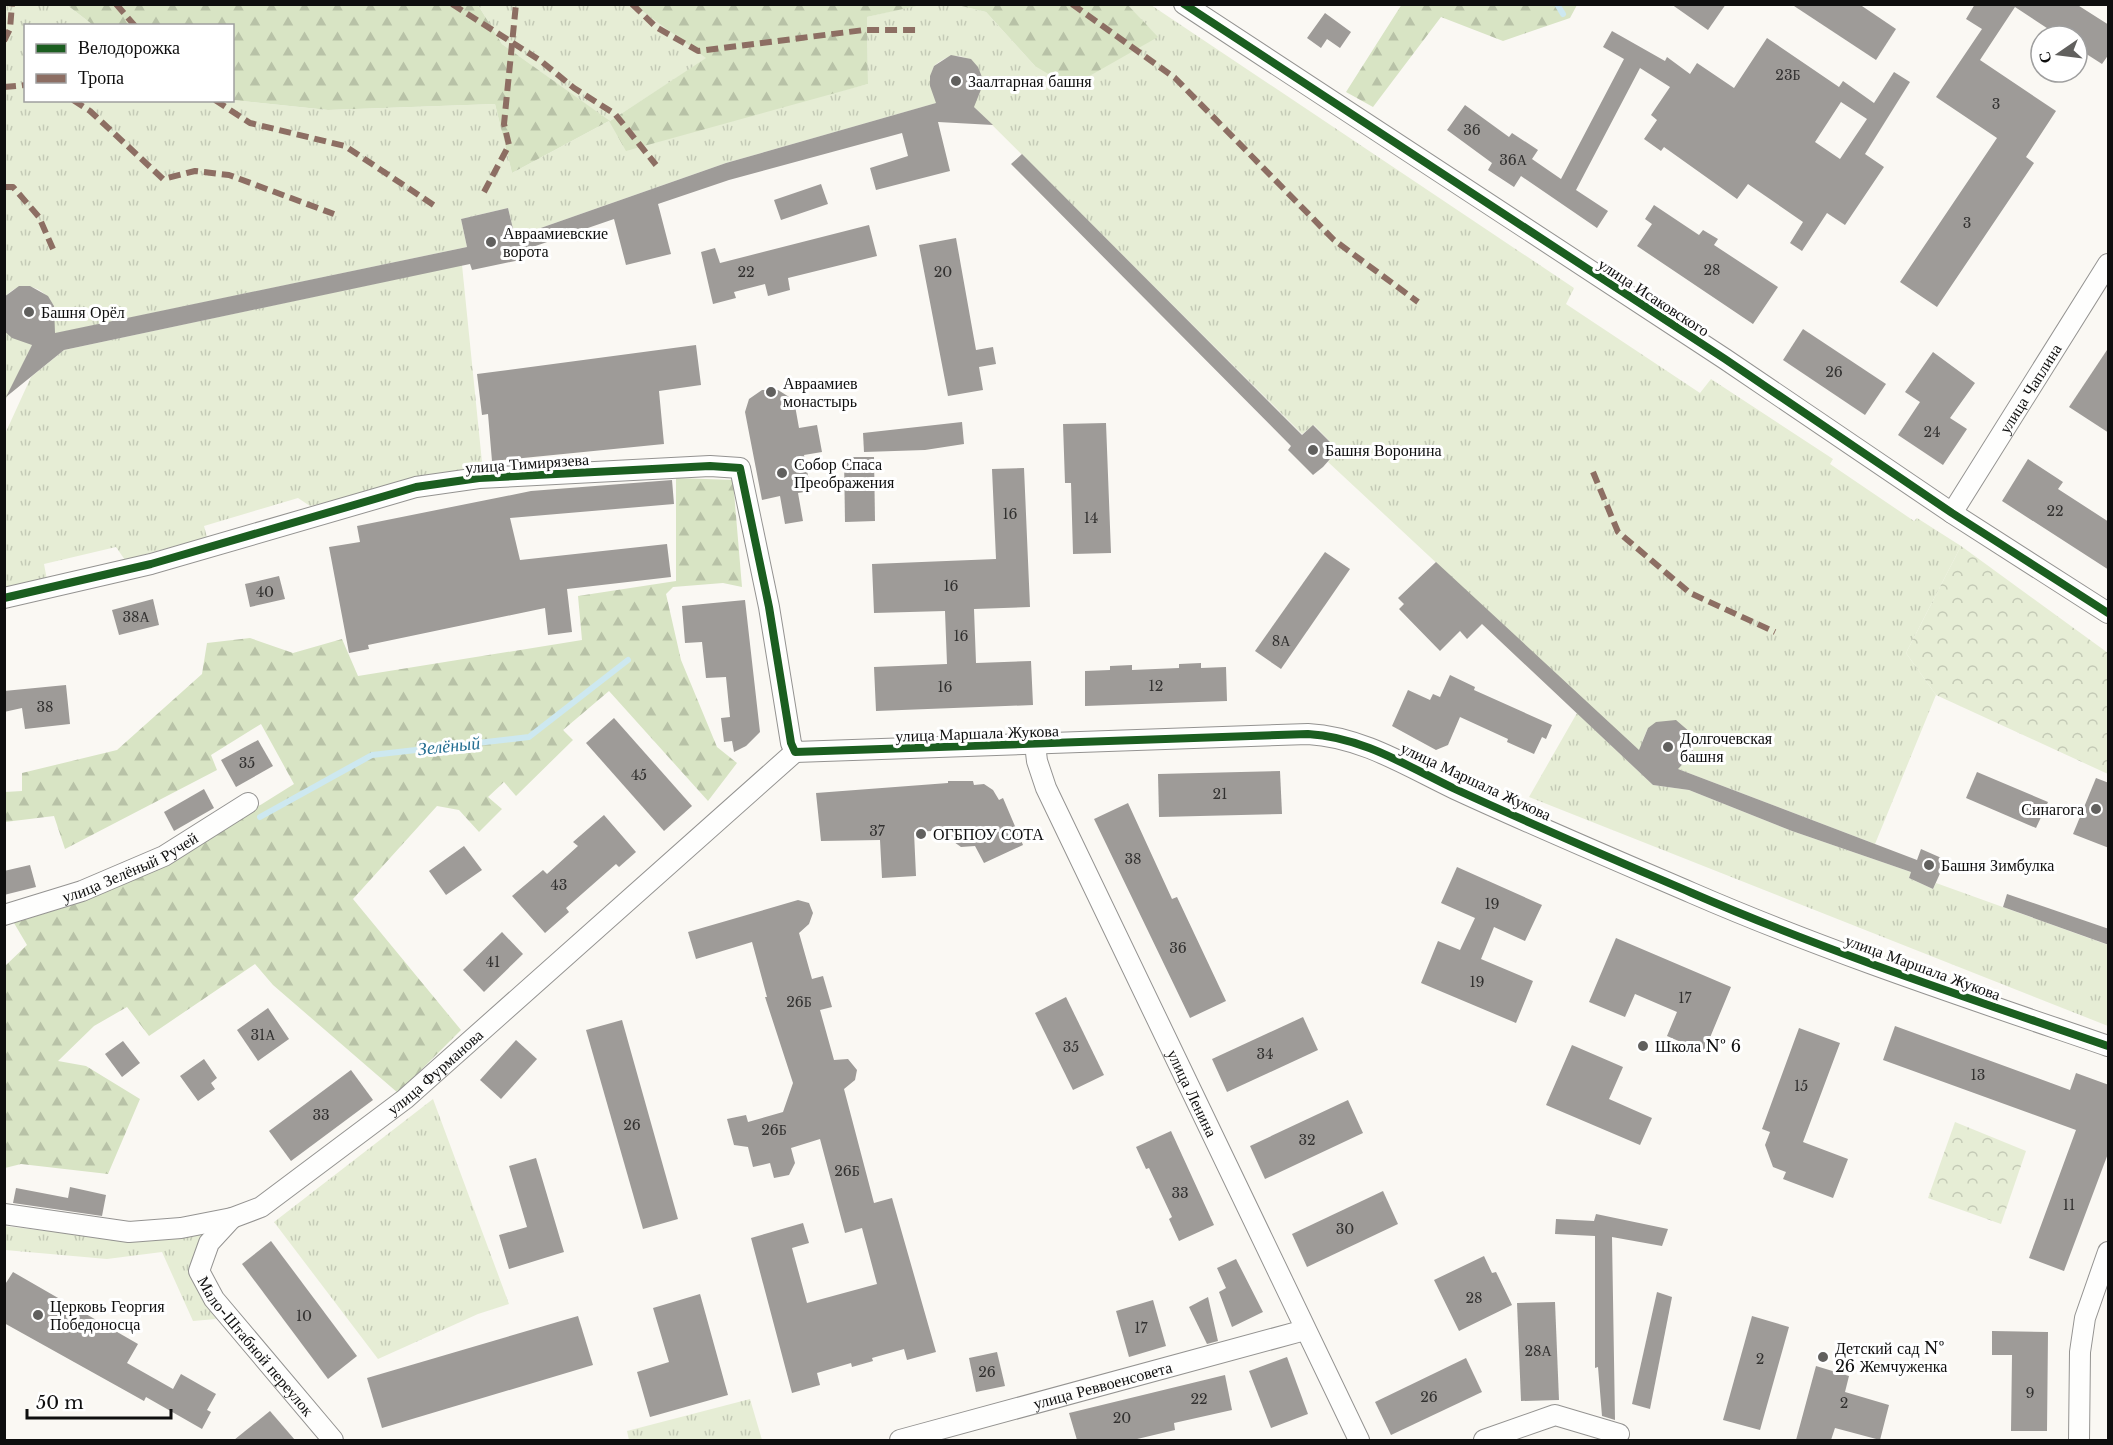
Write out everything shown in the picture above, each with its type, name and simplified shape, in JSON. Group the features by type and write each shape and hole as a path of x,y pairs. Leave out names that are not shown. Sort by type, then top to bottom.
{"street":[{"name":"улица Исаковского","path":"1184,4 1725,359 1952,513 2109,613"},
{"name":"улица Чаплина","path":"1952,513 2109,264"},
{"name":"улица Тимирязева","path":"4,598 151,564 416,487 479,478 710,466 741,468 769,607 791,742 795,752"},
{"name":"улица Маршала Жукова","path":"795,752 1308,734 1349,740 1694,894 1892,972 2109,1046"},
{"name":"улица Ленина","path":"1035,744 1037,761 1046,788 1359,1440"},
{"name":"улица Фурманова","path":"4,1214 129,1232 181,1228 232,1218 261,1207 405,1099 795,752"},
{"name":"улица Зелёный Ручей","path":"4,915 82,891 164,856 248,803"},
{"name":"Мало-Штабной переулок","path":"232,1218 209,1243 199,1271 214,1299 333,1440"},
{"path":"2079,1440 2080,1352 2085,1318 2109,1252"},
{"name":"улица Реввоенсовета","path":"900,1440 1305,1330"},
{"path":"1484,1440 1555,1415 1619,1434"}],"green space":[{"path":"921,4 957,5 986,12 1035,66 1157,37 1128,5 1151,5 1574,288 1566,304 1700,393 1711,379 1833,459 1830,464 1914,521 1917,518 1961,546 1906,653 1936,695 1875,844 1678,769 1648,728 1642,742 1644,756 1328,462 1338,450 1314,425 1302,434 971,104 978,97 982,77 968,59 948,57 934,66 931,85 940,102 726,163 515,237 508,208 461,219 467,247 43,336 54,306 44,293 25,286 11,291 5,297 5,5 67,5 92,24 24,24 24,102 234,102 234,100 328,110 495,104 512,173 609,121 502,44 478,5 634,5 707,58 610,121 777,107 868,84 867,17"},
{"path":"1402,4 1577,5 1570,18 1503,41 1441,17 1373,107 1346,92"},
{"path":"67,5 478,5 502,44 610,121 706,58 634,5 921,5 867,17 868,84 626,151 609,121 512,173 495,104 328,110 234,100 234,24 92,24"},
{"path":"957,5 1128,5 1158,37 1070,87 1035,66 986,12"},
{"path":"462,265 483,472 310,506 298,498 204,526 207,537 125,560 116,547 44,564 47,580 5,589 5,434 31,377 64,350"},
{"path":"5,331 34,341 5,401"},
{"path":"676,478 733,480 742,587 723,583 673,587 666,594 681,660 717,747 737,763 708,801 609,691 563,730 573,740 516,796 504,782 488,797 502,809 479,832 459,810 437,806 353,899 461,1030 398,1093 273,985 255,964 149,1036 127,1007 94,1026 58,1061 86,1066 140,1099 108,1174 21,1164 5,1168 5,966 27,945 14,923 85,901 165,865 294,784 261,724 211,755 217,770 65,849 54,816 5,822 5,792 22,791 22,773 117,750 202,674 207,643 250,638 293,653 342,639 358,676 582,640 578,596 676,581"},
{"path":"1961,546 2108,653 2108,774 1936,695 1906,653"},
{"path":"1577,713 1653,785 1689,790 1792,831 1911,872 1909,878 1933,889 1936,883 2108,945 2108,1026 1529,797"},
{"path":"433,1099 509,1304 478,1314 378,1359 274,1222"},
{"path":"1955,1122 2026,1151 2001,1224 1928,1198"},
{"path":"4,1226 126,1240 207,1229 194,1254 194,1275 202,1296 216,1319 193,1321 162,1252 107,1259 5,1250"},
{"path":"750,1399 762,1440 629,1440 627,1431"}],"building":[{"path":"1671,4 1726,4 1708,30"},
{"path":"1791,4 1859,4 1896,29 1876,60"},
{"path":"1975,4 2076,4 2109,25 2109,54 2102,64 2089,56 2089,24 2041,24 2015,7 1980,60 2056,111 2026,157 2034,163 1937,307 1900,282 1997,138 1936,97 1982,29 1966,19"},
{"path":"1325,13 1351,32 1340,48 1327,39 1321,48 1307,38"},
{"path":"1612,31 1665,61 1667,57 1690,74 1697,63 1734,88 1767,38 1839,87 1843,81 1874,103 1894,72 1910,82 1865,154 1884,167 1845,225 1827,213 1802,251 1790,243 1803,222 1748,184 1737,199 1664,147 1661,151 1644,139 1657,120 1651,115 1670,87 1640,68 1576,190 1608,211 1597,228 1521,176 1514,187 1488,170 1492,163 1447,130 1465,105 1509,137 1512,133 1538,150 1532,159 1561,179 1624,59 1603,47","holes":["1841,102 1867,119 1840,159 1815,142"]},
{"path":"951,55 971,59 978,67 982,77 982,87 974,107 993,125 938,122 950,171 876,190 870,168 908,156 902,133 729,180 658,204 671,254 626,265 614,219 518,252 520,260 472,270 470,264 64,350 6,397 32,345 12,338 4,331 4,297 19,286 30,286 48,296 54,306 55,333 467,247 461,219 508,208 515,237 726,163 936,103 930,86 930,76 934,66"},
{"path":"1022,154 1302,435 1313,425 1338,450 1323,467 1313,475 1288,450 1291,446 1011,164"},
{"path":"821,184 828,204 781,220 774,200"},
{"path":"1654,205 1699,235 1703,230 1718,239 1714,245 1778,287 1753,324 1637,246 1652,224 1645,219"},
{"path":"869,225 877,256 788,278 790,290 768,296 765,284 734,292 736,298 713,304 701,252 715,248 720,263"},
{"path":"956,238 976,350 993,347 996,364 979,367 983,390 948,396 919,245"},
{"path":"1803,329 1886,384 1865,415 1783,360"},
{"path":"696,345 701,385 659,391 664,444 492,461 488,414 482,415 477,374"},
{"path":"2109,347 2109,433 2069,407"},
{"path":"1933,352 1975,383 1950,418 1967,429 1943,465 1898,435 1920,402 1905,392"},
{"name":"Собор Спаса Преображения","path":"762,390 778,390 794,400 799,428 817,425 822,452 804,455 811,491 798,493 803,521 785,524 780,496 762,500 745,412 749,399"},
{"path":"962,422 964,444 925,450 864,452 863,433"},
{"path":"1106,423 1111,553 1073,554 1071,483 1065,483 1063,424"},
{"path":"844,457 874,457 875,521 845,522"},
{"path":"2028,459 2063,482 2058,489 2109,522 2109,570 2002,501"},
{"path":"1024,468 1030,607 974,609 976,663 1031,661 1033,705 876,711 874,667 947,664 945,611 874,613 872,564 996,559 992,469"},
{"path":"672,480 674,504 510,518 520,560 667,544 671,577 567,589 572,632 548,635 545,608 368,645 369,649 349,653 329,547 360,542 357,526 531,491"},
{"path":"1325,552 1350,569 1281,669 1255,651"},
{"path":"1436,562 1639,750 1648,728 1656,722 1676,720 1691,733 1693,753 1678,769 1917,860 1921,849 1946,860 1933,889 1909,878 1911,872 1792,831 1689,790 1653,785 1482,624 1467,639 1460,631 1440,651 1399,609 1404,604 1398,598"},
{"path":"279,576 285,599 250,607 245,584"},
{"path":"153,599 159,625 119,635 112,610"},
{"path":"745,600 760,732 746,746 734,752 732,741 724,742 721,718 730,717 726,677 706,678 702,642 685,643 682,606"},
{"path":"1201,663 1201,668 1226,667 1227,701 1085,706 1085,671 1110,670 1110,666 1132,665 1132,670 1179,668 1179,664"},
{"path":"1450,675 1475,687 1474,690 1552,725 1546,739 1542,737 1534,754 1460,717 1448,745 1436,750 1392,726 1408,690 1430,700 1433,694 1440,697"},
{"path":"66,685 70,724 25,729 22,708 4,712 4,691"},
{"path":"614,718 692,806 664,831 586,743"},
{"path":"258,740 273,766 236,787 221,760"},
{"path":"1280,771 1282,814 1159,817 1158,774"},
{"path":"1977,772 2048,802 2036,828 1966,798"},
{"name":"Синагога","path":"2096,778 2109,783 2109,848 2073,834"},
{"path":"948,781 973,781 974,785 984,784 993,790 999,800 1003,798 1023,845 984,863 975,846 961,847 954,842 950,830 914,832 916,876 882,878 880,840 821,841 816,793 948,783"},
{"path":"204,789 214,808 174,831 164,812"},
{"path":"1128,803 1172,899 1177,897 1226,1001 1190,1018 1094,819"},
{"path":"604,815 636,852 619,867 616,864 566,908 569,912 545,933 512,896 543,870 547,874 578,846 573,842"},
{"path":"464,846 482,870 446,895 429,871"},
{"path":"30,865 36,887 4,895 4,871"},
{"path":"1457,867 1542,905 1525,941 1494,927 1481,959 1533,981 1516,1023 1421,983 1438,941 1460,950 1475,918 1441,903"},
{"path":"2007,894 2109,929 2109,945 2003,907"},
{"path":"798,900 809,903 813,913 809,924 799,933 812,979 823,976 832,1007 820,1010 834,1060 848,1059 857,1070 855,1080 844,1089 874,1203 892,1198 936,1352 907,1360 904,1349 872,1358 873,1361 852,1367 851,1363 817,1373 820,1385 792,1393 751,1238 803,1223 809,1243 792,1248 807,1303 877,1284 862,1228 845,1233 820,1139 791,1148 795,1163 789,1175 774,1178 770,1163 753,1167 748,1147 734,1145 727,1119 746,1115 748,1122 783,1112 793,1083 765,997 767,997 752,942 696,959 688,932"},
{"path":"502,932 523,954 484,992 463,970"},
{"path":"1616,938 1731,987 1704,1052 1667,1036 1677,1012 1635,994 1625,1017 1589,1002"},
{"path":"1066,997 1104,1075 1073,1090 1035,1013"},
{"path":"268,1008 289,1039 258,1061 237,1030"},
{"path":"1303,1017 1318,1050 1227,1092 1212,1059"},
{"path":"622,1020 678,1219 643,1229 586,1030"},
{"path":"1895,1026 2070,1090 2076,1073 2109,1085 2109,1151 2064,1271 2029,1258 2076,1130 1883,1060"},
{"path":"1799,1028 1840,1043 1803,1142 1848,1159 1833,1198 1783,1179 1786,1172 1773,1167 1765,1145 1770,1132 1762,1129"},
{"path":"516,1040 537,1059 501,1099 480,1080"},
{"path":"123,1041 140,1063 122,1077 105,1054"},
{"path":"1572,1045 1623,1067 1609,1099 1652,1118 1640,1145 1546,1105"},
{"path":"204,1059 217,1078 211,1083 215,1089 198,1101 180,1076"},
{"path":"351,1070 373,1100 291,1161 269,1131"},
{"path":"1348,1100 1363,1133 1265,1179 1250,1146"},
{"path":"1171,1131 1214,1225 1179,1241 1169,1219 1172,1217 1149,1168 1146,1169 1136,1147"},
{"path":"536,1158 564,1252 509,1269 499,1235 527,1227 509,1166"},
{"path":"70,1187 106,1195 102,1216 13,1203 16,1188 68,1198"},
{"path":"1383,1191 1398,1224 1307,1267 1292,1234"},
{"path":"1596,1214 1668,1229 1662,1246 1612,1237 1615,1420 1602,1416 1598,1367 1595,1368 1595,1236 1555,1234 1556,1219 1594,1221"},
{"path":"271,1241 357,1356 328,1379 242,1264"},
{"path":"1484,1256 1492,1273 1496,1272 1512,1305 1459,1331 1434,1280"},
{"path":"1236,1259 1263,1312 1232,1327 1219,1292 1226,1288 1217,1268"},
{"path":"13,1272 138,1344 127,1363 173,1389 181,1374 216,1394 207,1410 211,1412 202,1429 146,1397 144,1401 4,1323 4,1286"},
{"path":"1657,1292 1672,1297 1650,1409 1632,1404"},
{"path":"700,1294 728,1395 650,1417 637,1372 669,1362 653,1308"},
{"path":"1208,1297 1218,1341 1207,1344 1189,1307"},
{"path":"1153,1300 1166,1346 1129,1357 1116,1311"},
{"path":"1555,1302 1559,1400 1521,1401 1517,1303"},
{"path":"578,1316 593,1365 382,1428 367,1378"},
{"path":"1752,1316 1789,1327 1760,1430 1723,1420"},
{"path":"1992,1331 2048,1332 2047,1431 2011,1431 2012,1355 1992,1355"},
{"path":"997,1352 1005,1386 976,1392 969,1358"},
{"path":"1287,1357 1308,1414 1271,1428 1249,1371"},
{"path":"1466,1358 1482,1392 1391,1435 1375,1402"},
{"path":"1816,1366 1849,1376 1845,1392 1889,1405 1880,1440 1835,1428 1831,1440 1796,1440"},
{"path":"1225,1375 1232,1410 1174,1423 1175,1430 1133,1440 1077,1440 1069,1413"},
{"path":"270,1411 295,1440 234,1440"}],"waterway":[{"path":"1557,4 1563,14"},
{"name":"Зелёный","path":"260,817 372,755 529,737 628,660"}],"marked path":[{"path":"4,41 10,29 12,4"},
{"path":"116,4 133,24"},
{"path":"452,4 541,61 574,88 615,114 656,165"},
{"path":"484,192 509,145 504,124 516,4"},
{"path":"632,4 656,27 698,51 864,30 918,30"},
{"path":"1072,4 1175,78 1334,240 1418,302"},
{"path":"4,87 24,85"},
{"path":"76,102 90,111 163,179 195,171 229,175 334,214"},
{"path":"218,102 250,123 345,146 435,206"},
{"path":"4,187 13,187 39,217 53,249"},
{"path":"1593,472 1618,532 1690,593 1775,632"}],"cycle path":[{"path":"1184,4 1725,359 1952,513 2108,613"},
{"path":"4,598 151,564 416,487 479,478 710,466 740,468 769,607 791,743 795,752 1308,734 1328,736 1384,754 1543,829 1743,915 1898,974 2108,1046"}],"place":[{"name":"Заалтарная башня","path":"956,81"},
{"name":"Авраамиевские ворота","path":"491,242"},
{"name":"Башня Орёл","path":"29,312"},
{"name":"Авраамиев монастырь","path":"771,392"},
{"name":"Башня Воронина","path":"1313,450"},
{"name":"Собор Спаса Преображения","path":"782,473"},
{"name":"Долгочевская башня","path":"1668,747"},
{"name":"Синагога","path":"2096,809"},
{"name":"ОГБПОУ СОТА","path":"921,834"},
{"name":"Башня Зимбулка","path":"1929,865"},
{"name":"Школа № 6","path":"1643,1046"},
{"name":"Церковь Георгия Победоносца","path":"38,1315"},
{"name":"Детский сад № 26 Жемчуженка","path":"1823,1357"}]}
